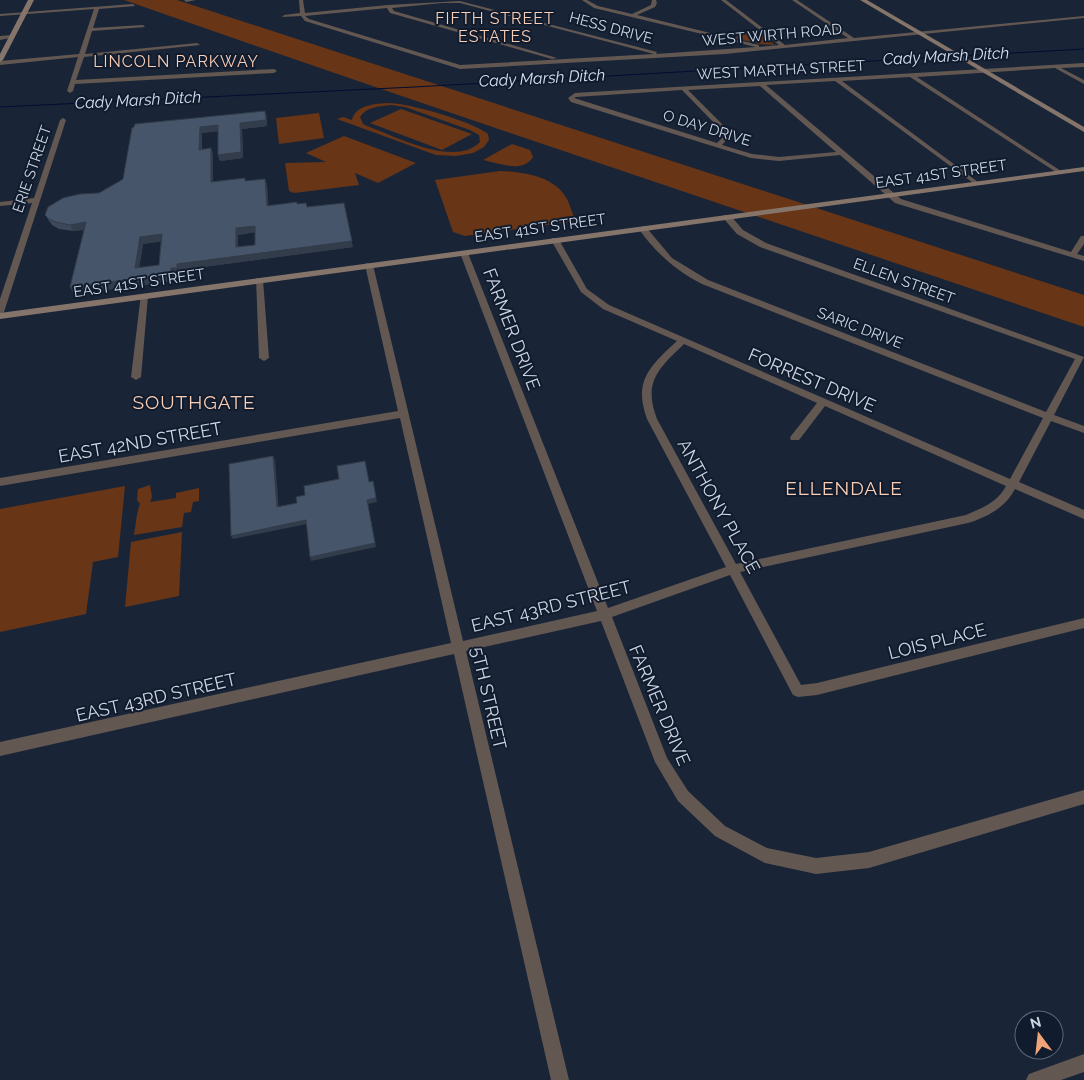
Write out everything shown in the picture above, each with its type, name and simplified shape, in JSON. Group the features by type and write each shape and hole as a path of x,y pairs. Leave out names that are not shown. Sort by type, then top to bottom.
{"street":[{"path":"31,0 0,62 197,45"},
{"path":"186,1 194,0"},
{"path":"300,0 303,13"},
{"path":"584,0 590,5 766,48"},
{"path":"632,16 653,6 654,0"},
{"path":"724,0 785,47"},
{"path":"794,0 854,40"},
{"path":"865,0 1084,130"},
{"name":"HESS DRIVE","path":"284,16 451,1 467,3 666,56"},
{"path":"0,15 134,5"},
{"path":"388,6 392,12 565,61"},
{"path":"70,91 97,8"},
{"name":"WEST WIRTH ROAD","path":"303,13 307,20 460,67 666,56 785,47 1084,17"},
{"path":"90,30 143,26"},
{"path":"0,38 12,37"},
{"name":"WEST MARTHA STREET","path":"571,98 576,95 1084,65"},
{"path":"1056,67 1084,82"},
{"path":"73,82 274,71"},
{"path":"912,76 1058,172"},
{"path":"837,80 976,183"},
{"path":"761,84 898,201 1084,258"},
{"path":"684,89 725,130 727,136 718,146"},
{"name":"O DAY DRIVE","path":"571,98 573,101 751,156 780,159 841,153"},
{"name":"ERIE STREET","path":"0,314 63,120"},
{"name":"EAST 41ST STREET","path":"0,314 1084,169"},
{"path":"0,204 37,200"},
{"name":"ELLEN STREET","path":"727,217 740,232 763,246 1080,358"},
{"name":"SARIC DRIVE","path":"642,228 658,251 669,262 705,282 1084,430"},
{"path":"1073,255 1084,238"},
{"name":"FORREST DRIVE","path":"555,240 576,280 594,300 627,318 1084,515"},
{"name":"FARMER DRIVE","path":"464,252 662,762 683,796 720,831 765,855 816,866 869,860 1084,797"},
{"name":"5TH STREET","path":"370,266 403,414 560,1080"},
{"path":"259,280 264,358"},
{"path":"136,377 144,296"},
{"name":"ANTHONY PLACE","path":"682,342 655,367 647,383 646,400 652,419 798,691"},
{"name":"EAST 43RD STREET","path":"0,749 604,615 734,569 968,519 988,510 1006,498 1080,358"},
{"path":"795,438 823,402"},
{"name":"EAST 42ND STREET","path":"0,482 403,414"},
{"name":"LOIS PLACE","path":"798,691 816,689 1084,623"},
{"path":"1035,1080 1084,1063"}],"shaded area":[{"path":"124,0 177,0 1084,295 1084,327 484,124"},
{"path":"748,30 756,30 775,45 760,44 734,38"},
{"path":"386,103 408,106 454,118 488,134 489,140 484,147 473,153 456,156 436,155 337,119 343,117 352,120 354,115 361,109 370,105","holes":["391,105 405,107 470,130 479,135 480,142 469,149 456,152 425,148 367,126 363,124 360,117 366,111 378,107"]},
{"path":"401,109 472,134 442,150 370,123"},
{"path":"319,113 324,138 279,144 276,118"},
{"path":"344,136 416,163 378,183 355,173 359,185 294,193 289,191 285,163 326,162 306,153"},
{"path":"512,144 530,150 533,157 523,165 517,166 483,160"},
{"path":"500,171 529,174 555,185 567,199 576,221 465,236 453,232 435,180"},
{"path":"150,485 152,497 150,502 176,498 176,493 199,488 199,501 193,502 191,512 184,513 182,527 134,535 140,504 137,500 138,489"},
{"path":"125,486 118,557 93,562 86,614 0,632 0,509"},
{"path":"182,532 179,596 125,607 131,542"}],"building":[{"path":"265,111 266,120 240,123 241,152 218,155 218,125 200,127 199,150 211,148 211,182 245,178 245,181 265,179 267,206 297,202 297,204 306,203 307,207 344,203 352,241 177,264 177,268 171,268 171,274 70,287 86,222 70,225 56,222 45,215 48,207 63,198 80,194 99,193 123,179 132,128 135,124","holes":["255,226 255,245 236,247 236,228","162,234 159,265 135,268 140,237"]},
{"path":"273,456 277,507 297,503 296,497 305,495 304,486 339,479 337,466 365,461 369,482 373,481 376,498 367,500 375,543 310,557 306,520 231,536 229,464"}],"waterway":[{"name":"Cady Marsh Ditch","path":"0,107 414,87 1084,49"}],"district":[{"name":"FIFTH STREET ESTATES","path":"495,27"},
{"name":"LINCOLN PARKWAY","path":"176,61"},
{"name":"SOUTHGATE","path":"194,402"},
{"name":"ELLENDALE","path":"844,488"}]}
